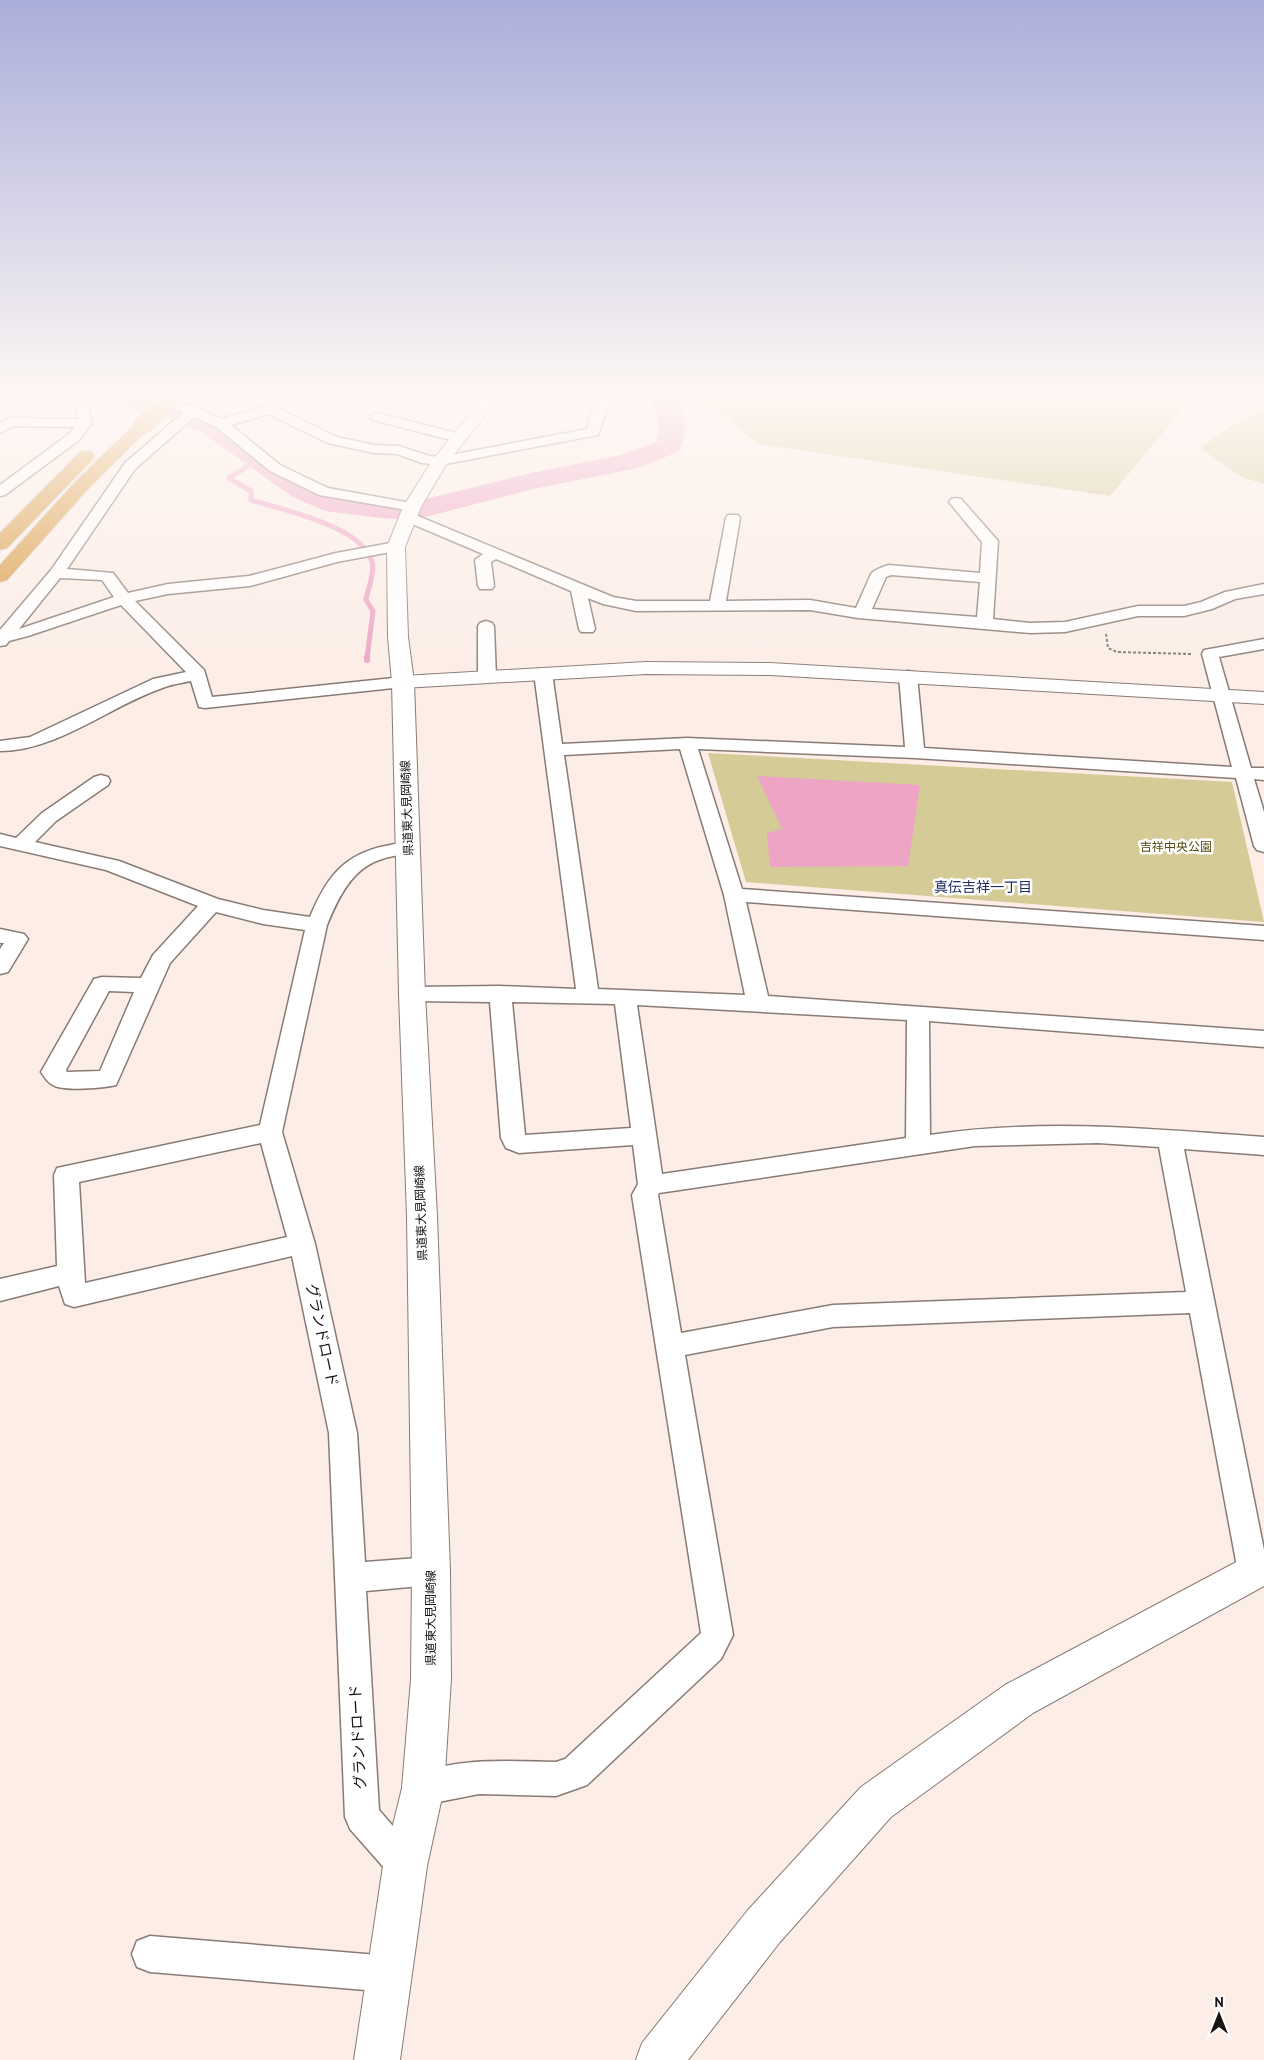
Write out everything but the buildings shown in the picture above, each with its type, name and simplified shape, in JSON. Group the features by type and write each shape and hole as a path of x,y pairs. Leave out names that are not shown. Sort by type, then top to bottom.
{"highway":[{"path":"0,544 52,489"},
{"path":"0,576 78,489"}],"main road":[{"name":"県道東大見岡崎線","path":"377,2060 405,1866 423,1788 431,1679 431,1571 422,1216 396,547 410,512 423,489"},
{"path":"402,682 646,668 751,669 908,676 1264,698"},
{"path":"659,2060 764,1926 876,1802 1019,1699 1258,1571"}],"street":[{"path":"2,639 56,573 114,489"},
{"path":"318,489 410,512 497,553 609,601 636,606 810,605 862,613 985,622 1030,628 1065,627 1138,611 1192,609 1206,606 1231,595 1264,589"},
{"path":"956,502 990,540 985,622"},
{"path":"717,606 734,518"},
{"path":"2,639 124,599 168,589 250,581 336,558 396,547"},
{"path":"486,586 483,560 497,553"},
{"path":"862,613 879,574 889,570 988,578"},
{"path":"56,573 106,576 124,599 198,674 205,703 402,682"},
{"path":"578,588 587,629"},
{"path":"486,626 487,677"},
{"path":"1264,644 1210,654 1264,843"},
{"path":"543,673 588,996"},
{"path":"0,746 34,742 159,683 198,674"},
{"path":"908,676 915,753"},
{"path":"555,750 687,743 915,753 1264,774"},
{"path":"687,743 734,894 758,1003"},
{"path":"20,844 49,817 102,781"},
{"path":"0,840 112,865 212,904 263,917 317,925"},
{"name":"グランドロード","path":"405,1866 362,1817 343,1433 302,1244 270,1132 317,925 327,898 341,880 362,860 386,852 409,848"},
{"path":"734,894 1264,933"},
{"path":"148,985 102,984 52,1072 62,1080 108,1079 148,985 161,960 212,904"},
{"path":"0,936 17,939 0,966"},
{"path":"500,993 513,1138 515,1142 519,1144 643,1136"},
{"path":"412,994 500,993 758,1003 1264,1039"},
{"path":"423,1788 479,1777 556,1779 575,1773 710,1648 717,1635 645,1195 650,1185 625,997"},
{"path":"918,1013 918,1146"},
{"path":"270,1132 66,1175 70,1273 74,1296 302,1244"},
{"path":"650,1185 975,1137 1098,1134 1264,1146"},
{"path":"1170,1139 1200,1302 1258,1571"},
{"path":"0,1290 70,1273"},
{"path":"670,1346 833,1316 1200,1302"},
{"path":"351,1578 431,1571"},
{"path":"150,1954 390,1974"}],"path":[{"path":"1104,618 1108,648 1111,650 1210,654"}],"green space":[{"path":"1064,489 1116,489 1110,496"},
{"name":"吉祥中央公園","path":"708,753 1232,782 1264,922 746,882"}],"shaded area":[{"path":"757,776 920,785 908,866 770,867 767,833 782,829"}],"waterway":[{"path":"248,489 251,491 251,500 320,521 354,539 366,550 373,566 366,600 373,611 367,658"},
{"path":"300,489 335,505 414,511 499,489"}],"district":[{"name":"真伝吉祥一丁目","path":"983,887"}]}
